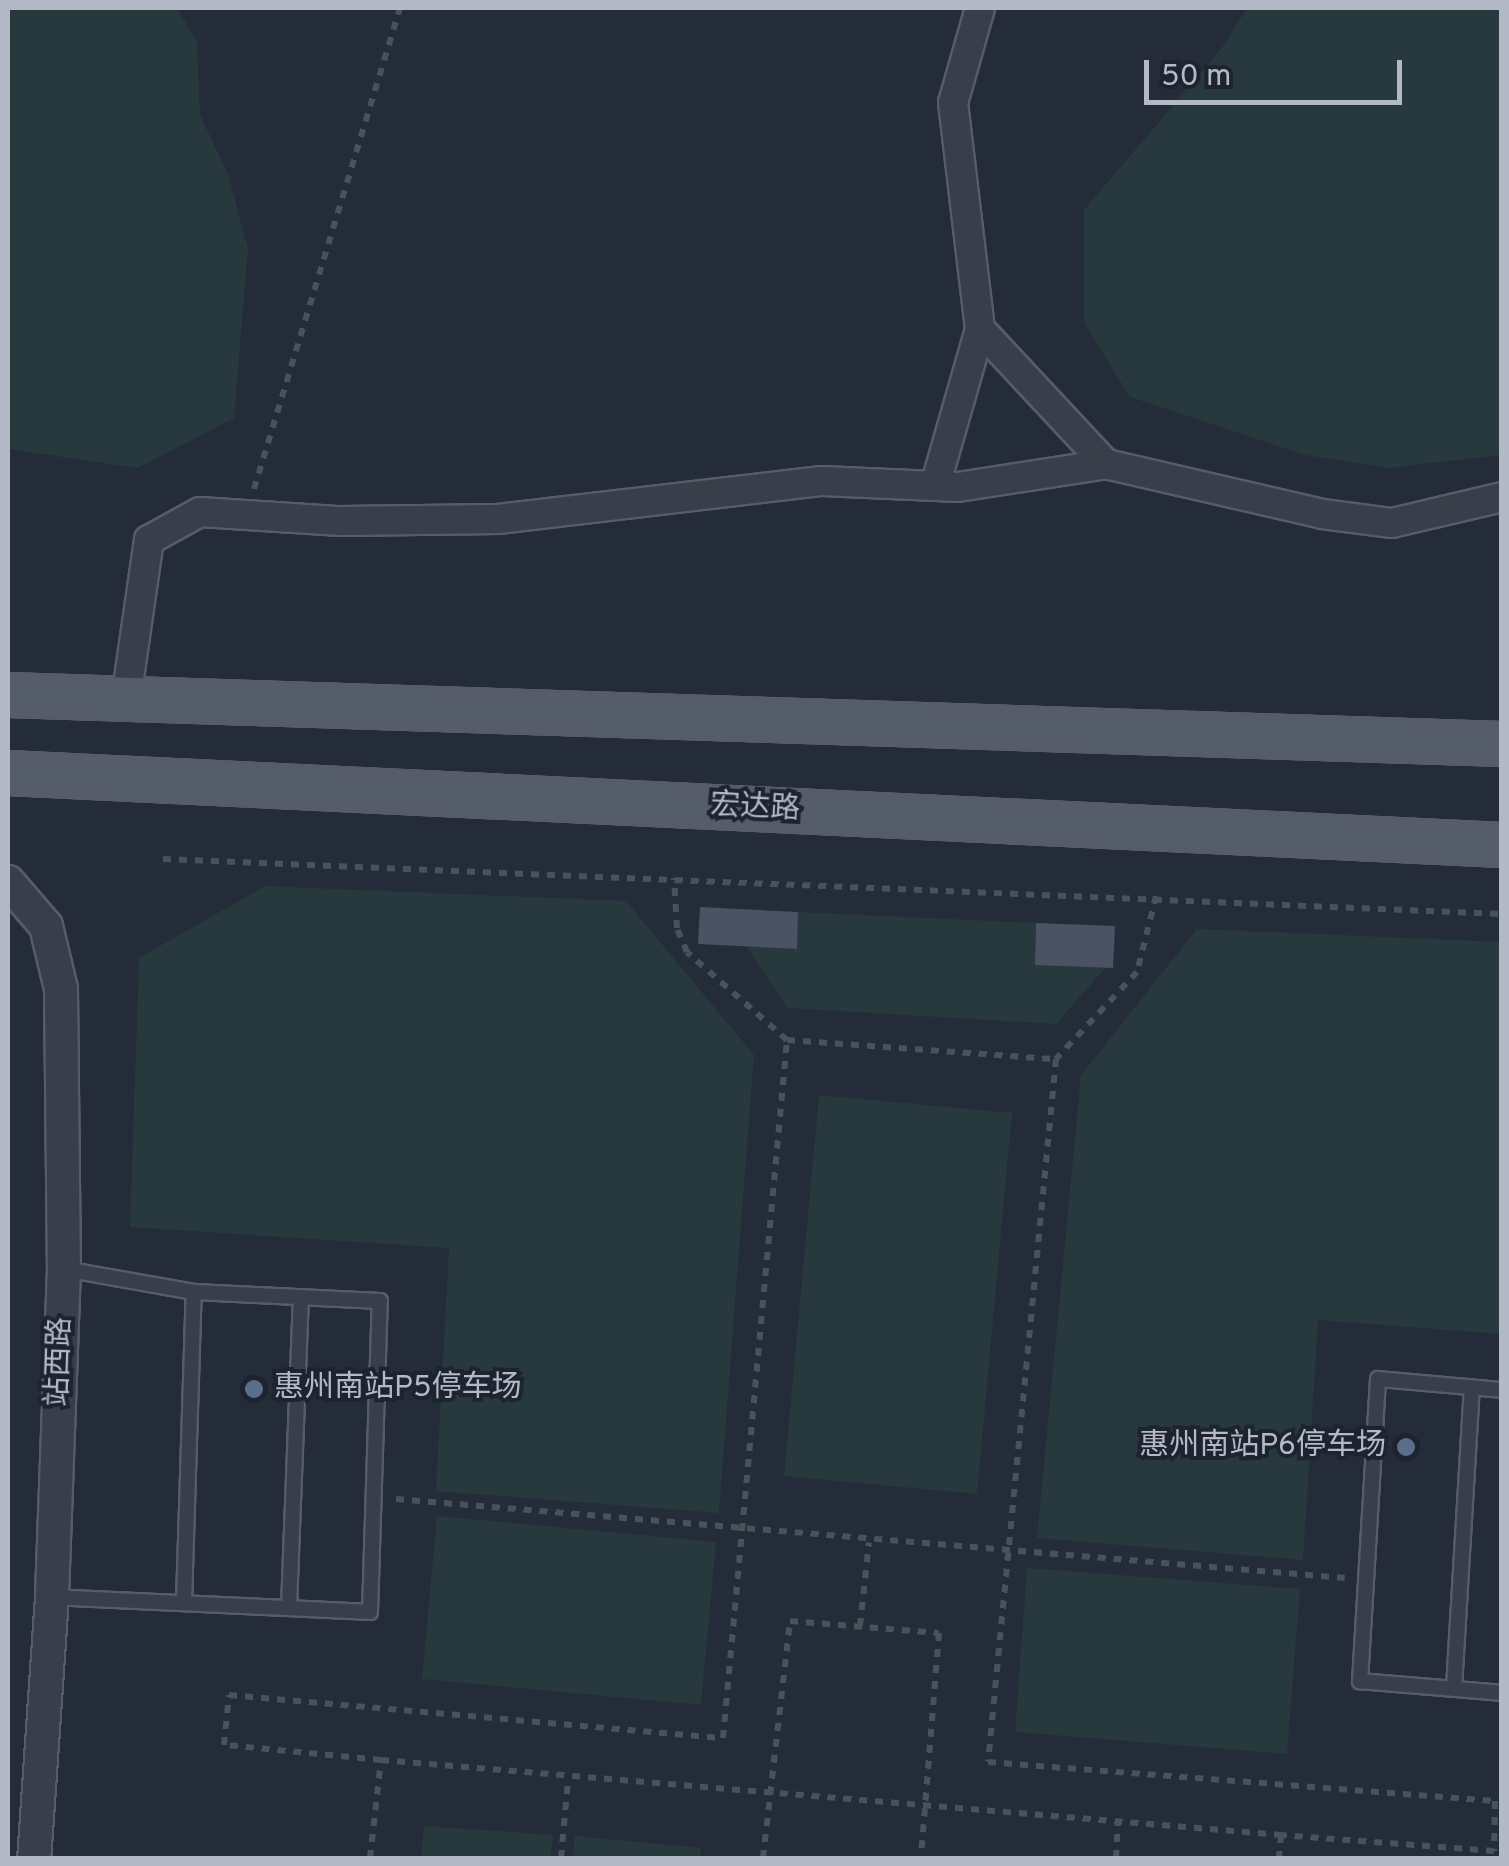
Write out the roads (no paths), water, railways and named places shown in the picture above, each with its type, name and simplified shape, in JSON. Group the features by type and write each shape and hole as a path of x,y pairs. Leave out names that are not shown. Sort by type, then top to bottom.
{"main road":[{"path":"20,693 126,700 1502,744"},
{"name":"宏达路","path":"19,776 1502,845"}],"street":[{"path":"935,486 980,329 953,103 980,8"},
{"path":"980,329 1106,464"},
{"path":"126,700 149,540 200,512 341,522 498,518 822,481 935,486 1106,464 1322,514 1392,522 1502,497"},
{"name":"站西路","path":"8,882 46,926 60,968 64,1268 52,1597 34,1858"}],"lane":[{"path":"52,1597 370,1612 380,1302 194,1292 64,1268"},
{"path":"184,1602 194,1292"},
{"path":"289,1607 300,1298"},
{"path":"1502,1390 1378,1380 1360,1681 1502,1693"},
{"path":"1454,1688 1472,1388"}],"place":[{"name":"惠州南站P5停车场","path":"254,1389"},
{"name":"惠州南站P6停车场","path":"1406,1447"}]}
